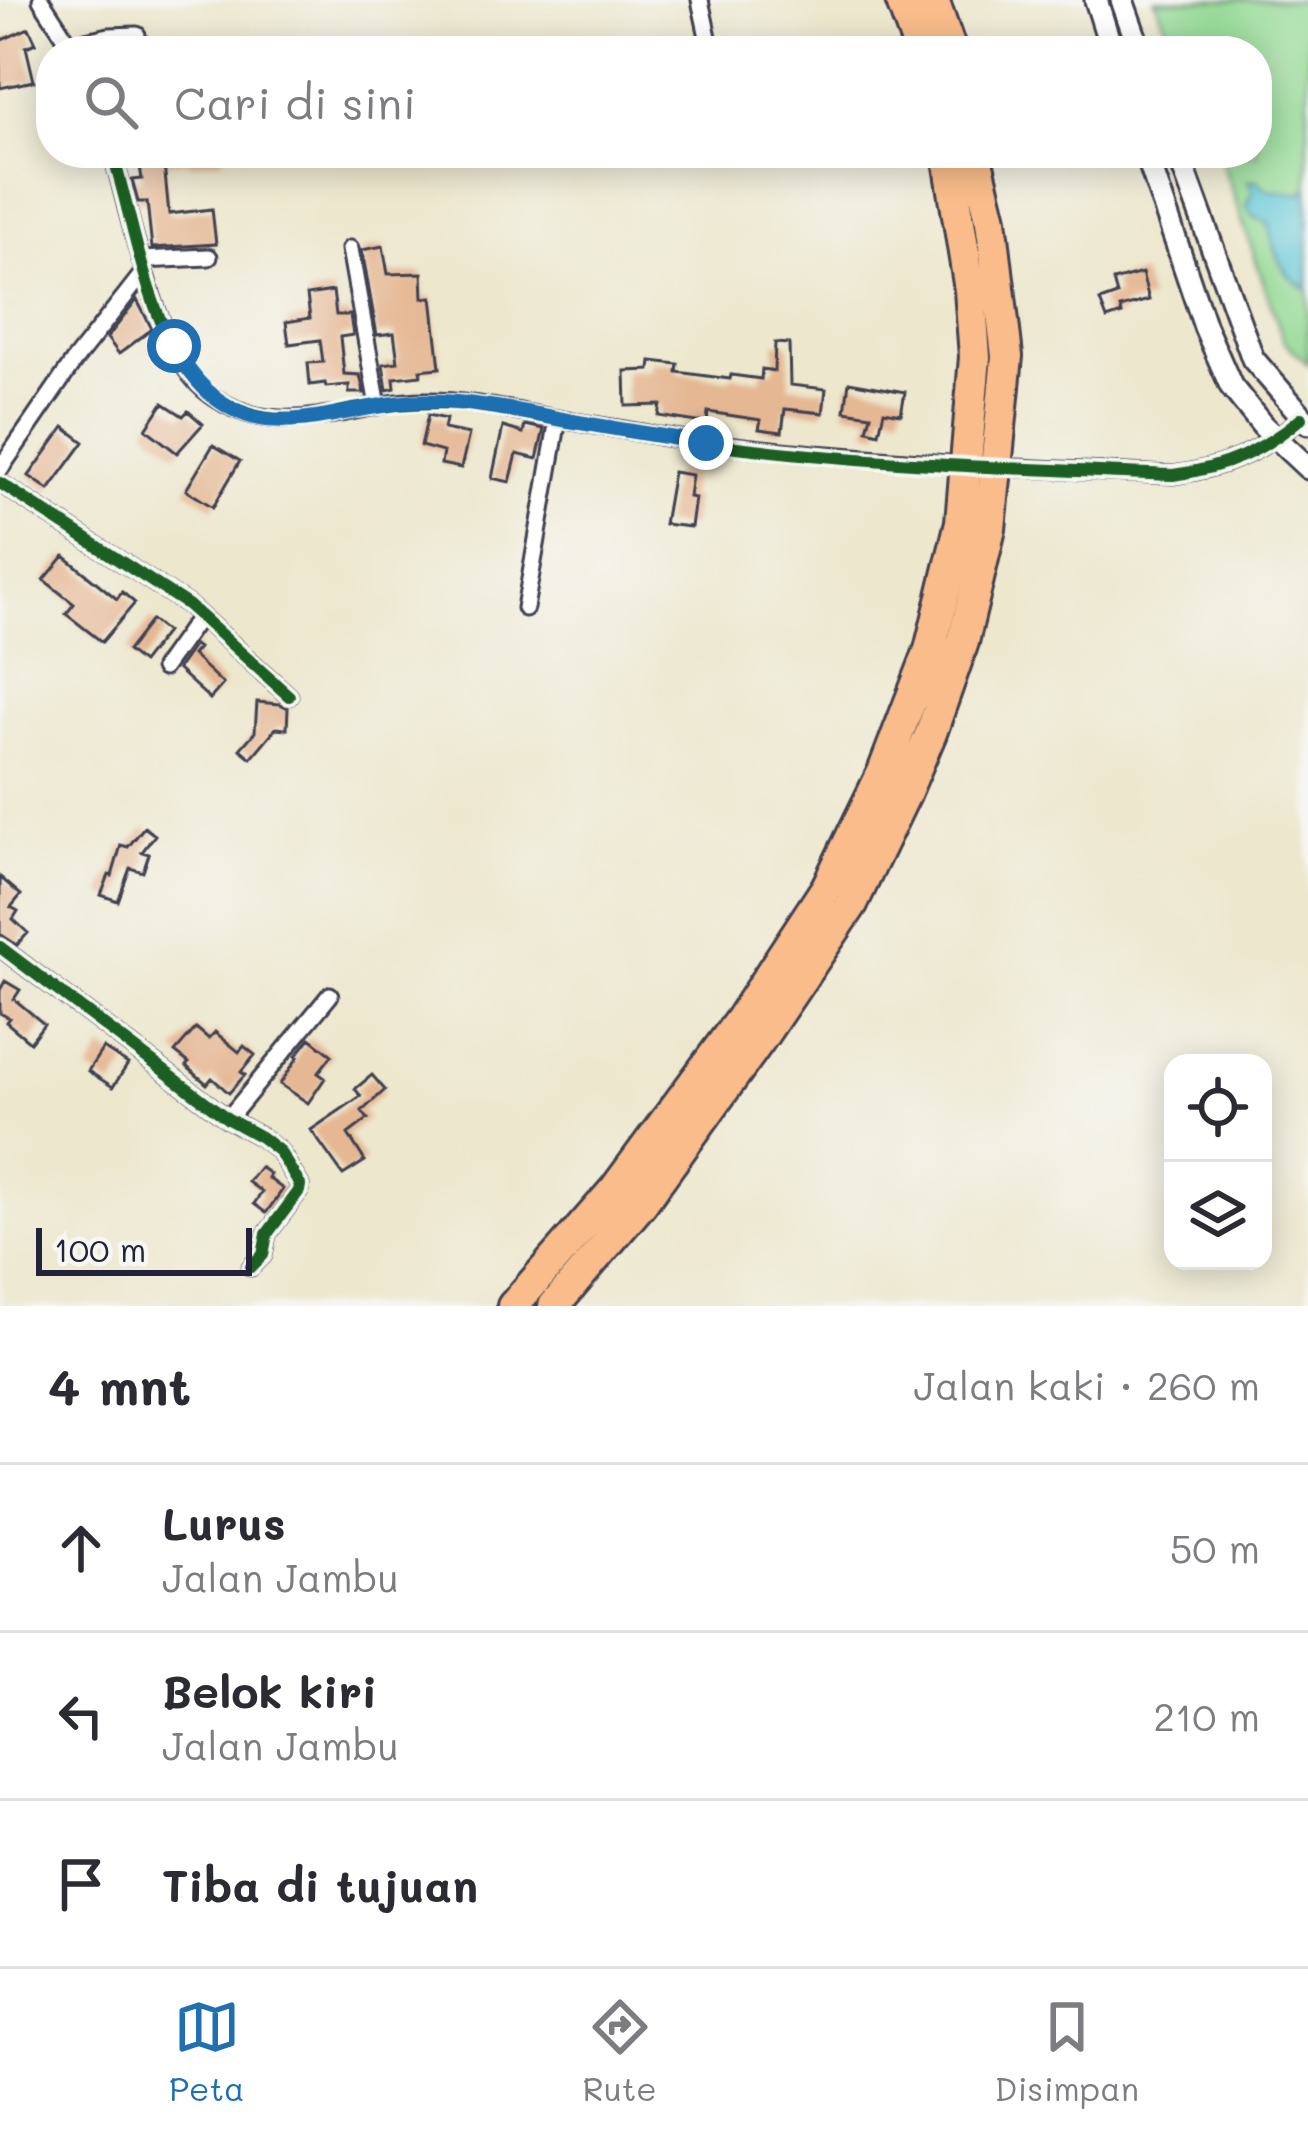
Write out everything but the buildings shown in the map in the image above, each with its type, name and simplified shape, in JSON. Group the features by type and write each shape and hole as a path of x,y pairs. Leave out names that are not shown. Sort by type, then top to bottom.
{"highway":[{"path":"901,0 914,36"},
{"path":"933,0 946,36"},
{"path":"512,1306 616,1188 740,1020 826,887 883,772 930,650 962,521 976,357 951,168"},
{"path":"554,1306 642,1203 851,904 932,733 963,642 990,529 1007,356 991,219 979,168"}],"street":[{"path":"41,0 65,36"},
{"path":"700,0 708,36"},
{"path":"1096,0 1106,36"},
{"path":"1122,0 1135,36"},
{"path":"109,36 137,35"},
{"path":"116,168 157,311 188,370 208,394 242,413 268,419 312,418 428,401 742,448 950,464"},
{"path":"1151,168 1205,326 1231,386 1247,409 1308,468"},
{"path":"1017,468 1196,472 1237,460 1305,421 1253,359 1183,168"},
{"path":"350,249 378,406"},
{"path":"0,469 143,266 209,257"},
{"path":"525,608 558,419"},
{"path":"0,484 188,604 289,696"},
{"path":"164,668 200,616"},
{"path":"0,947 229,1119 279,1151 300,1187 267,1234 263,1255 251,1267"},
{"path":"229,1119 330,995"}],"green space":[{"path":"1155,0 1308,0 1308,364 1284,341 1224,168 1272,168 1272,36 1171,36"}],"water":[{"path":"1257,180 1276,191 1299,194 1308,188 1308,289 1285,270 1268,222 1248,208 1253,193 1248,181"}],"cycle path":[{"path":"116,168 166,333 188,371 219,400 258,417 310,419 383,406 466,404 798,454 1173,475 1242,457 1301,418"},
{"path":"0,483 188,605 289,696"},
{"path":"0,947 228,1119 279,1151 299,1191 267,1234 263,1255 251,1267"}],"route":[{"path":"174,346 208,394 259,419 312,418 428,401 706,443"}]}
